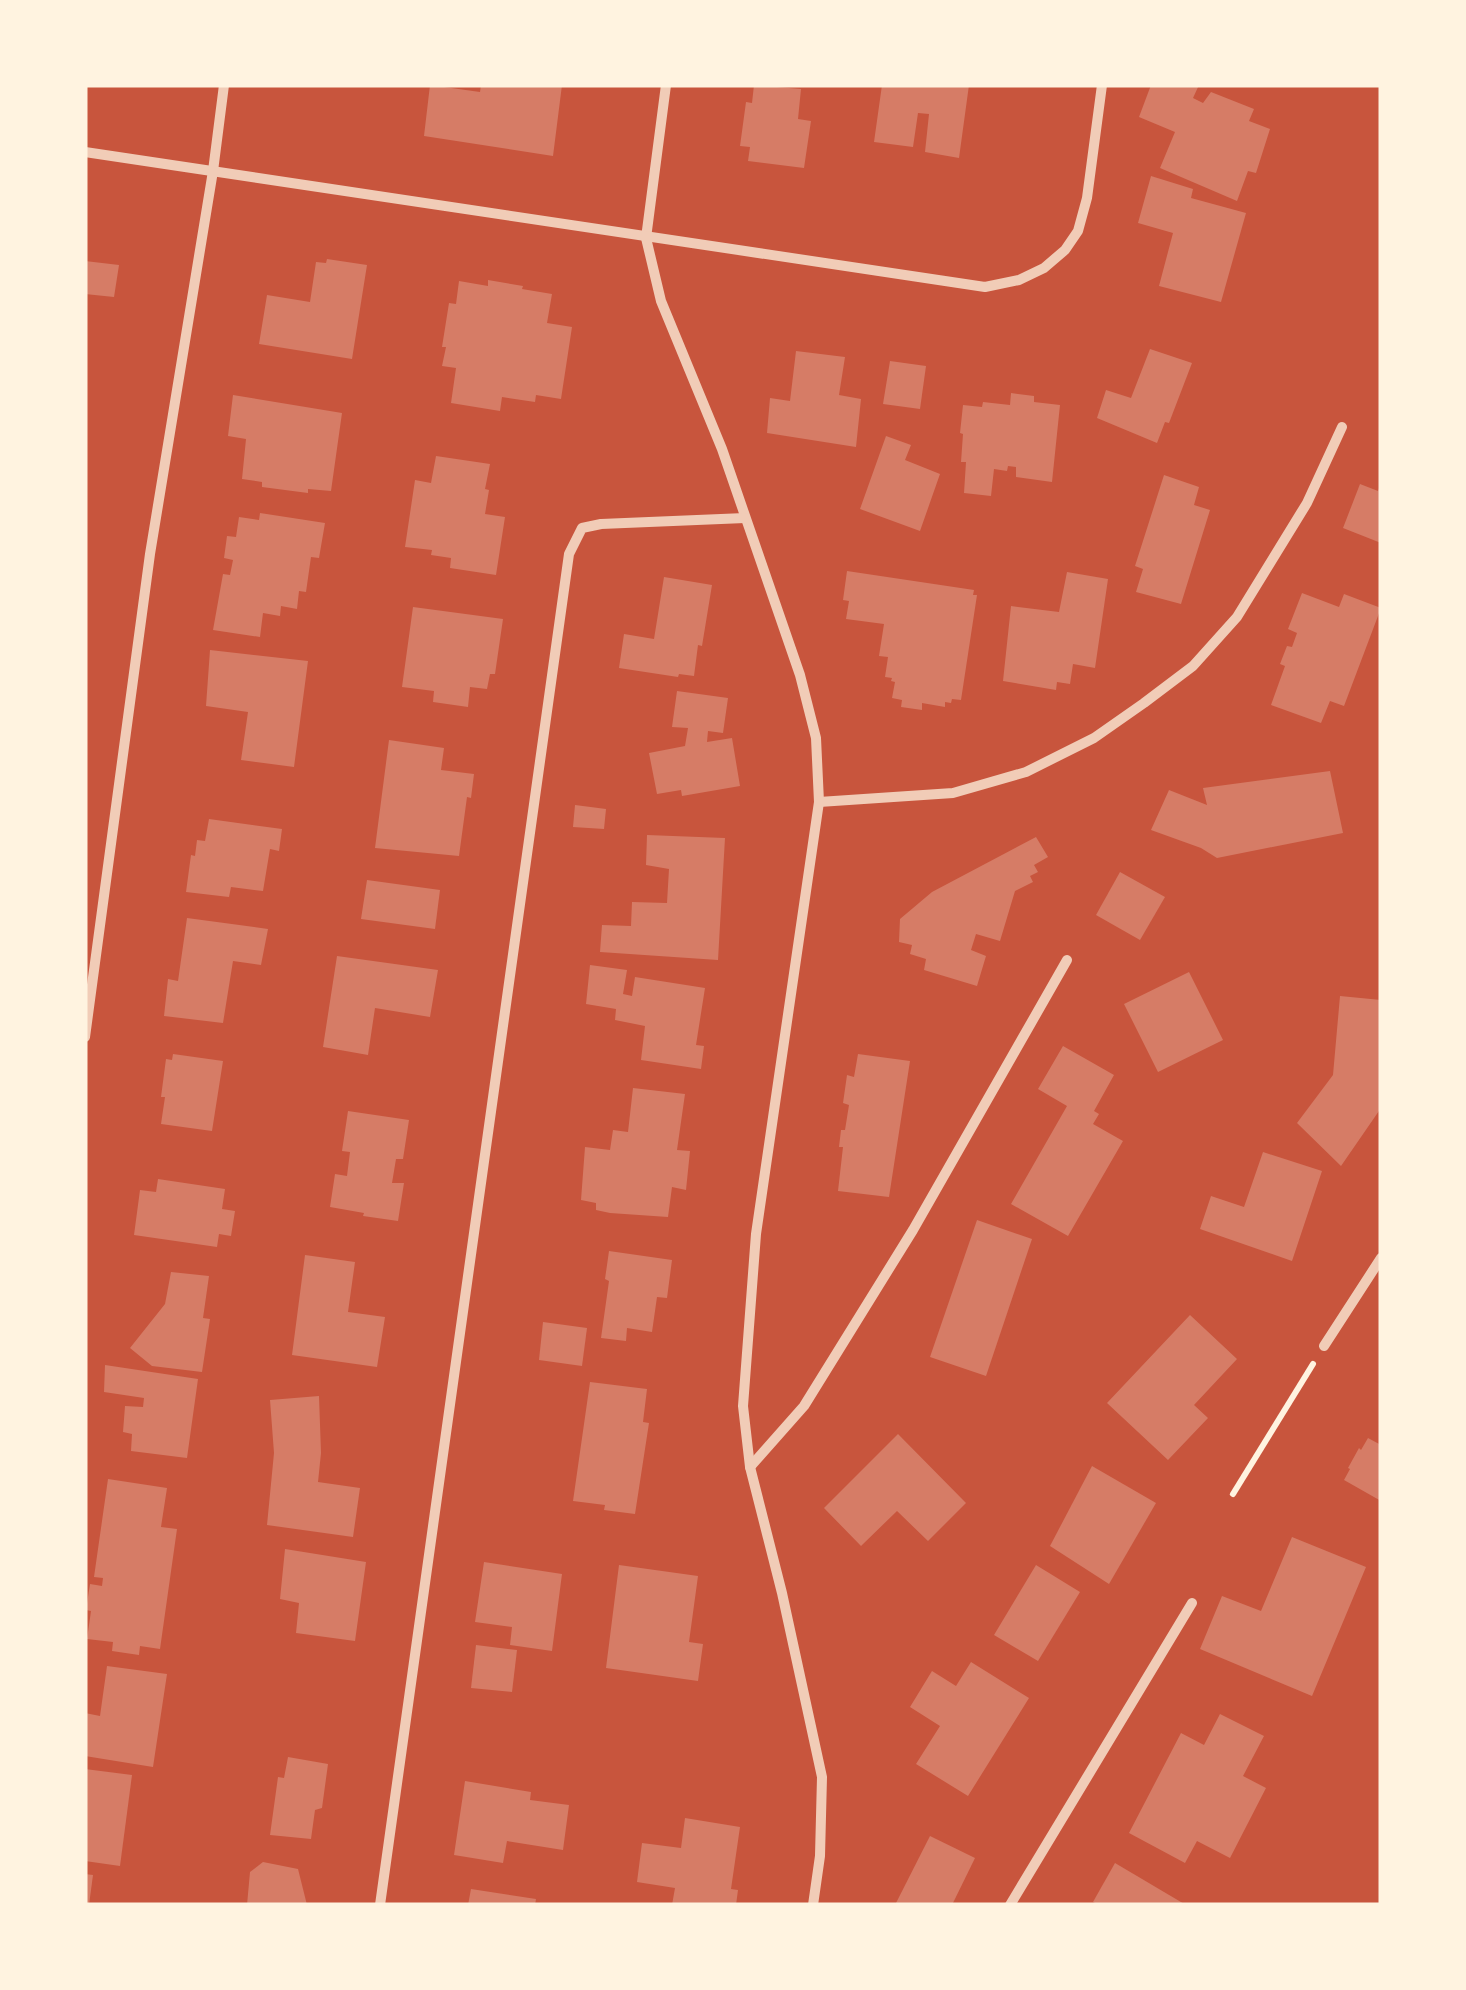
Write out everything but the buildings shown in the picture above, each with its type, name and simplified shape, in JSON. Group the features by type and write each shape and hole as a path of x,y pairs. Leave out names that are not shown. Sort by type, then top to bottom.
{"street":[{"path":"85,1038 150,554 224,85"},
{"path":"666,85 646,238 660,301 722,449 804,691 816,738 820,802 756,1234 743,1406 750,1466 822,1777 820,1856 813,1905"},
{"path":"85,152 985,287 1019,280 1044,268 1065,250 1078,231 1087,198 1102,85"},
{"path":"820,802 953,793 1026,772 1094,738 1193,666 1236,617 1307,503 1342,428"},
{"path":"380,1905 568,554 582,528 600,524 745,518"},
{"path":"750,1466 804,1406 914,1230 1067,960"},
{"path":"1324,1346 1381,1258"},
{"path":"1010,1905 1192,1603"}],"path":[{"path":"1233,1494 1324,1346"}]}
